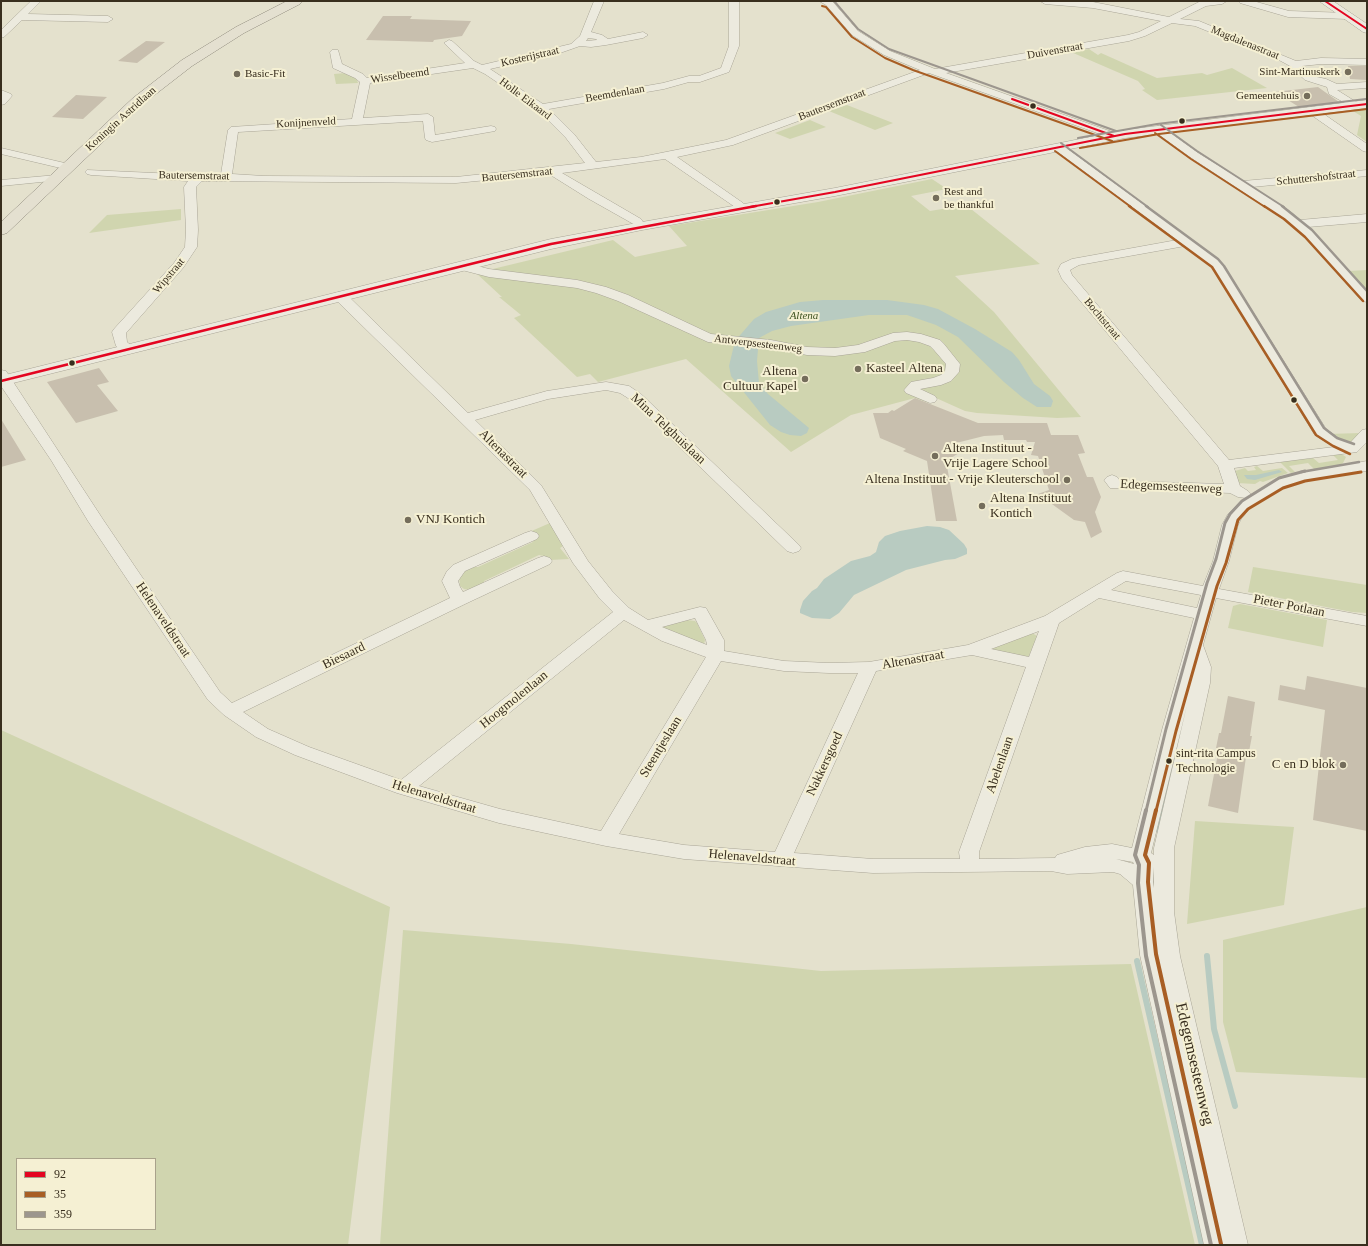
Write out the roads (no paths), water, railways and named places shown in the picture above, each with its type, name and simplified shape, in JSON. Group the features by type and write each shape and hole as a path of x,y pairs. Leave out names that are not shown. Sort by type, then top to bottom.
{"main road":[{"name":"Koningin Astridlaan","path":"1,230 138,101 187,63 240,30 296,1"}],"street":[{"path":"1,35 36,1"},
{"name":"Kosterijstraat","path":"578,43 585,34 599,1"},
{"name":"Beemdenlaan","path":"541,107 664,86 689,79 702,78 725,70 734,46 734,1"},
{"path":"824,1 829,3 855,33 887,53 932,71 1114,136"},
{"name":"Magdalenastraat","path":"1046,1 1093,5 1171,20 1196,23 1278,56 1294,64 1309,78 1335,86"},
{"name":"Duivenstraat","path":"932,71 1129,38 1142,34 1171,20 1196,5 1222,1"},
{"path":"1243,1 1288,14 1348,16"},
{"path":"1325,1 1367,29"},
{"path":"19,17 108,19"},
{"path":"585,34 599,37 606,42"},
{"name":"Kosterijstraat","path":"478,66 557,52 578,43 591,44 643,35"},
{"name":"Holle Eikaard","path":"449,43 470,63 478,66 541,107 570,136 593,166"},
{"path":"334,52 337,66 359,76 365,81"},
{"path":"1294,64 1321,61 1367,62"},
{"name":"Wisselbeemd","path":"357,120 365,81 478,66"},
{"name":"Bautersemstraat","path":"91,172 199,178 226,177 264,179 456,180 552,171 668,156 729,143 932,71"},
{"path":"1361,104 1333,92 1331,88 1335,86 1367,85"},
{"path":"1,93 7,96 1,102"},
{"path":"2,378 124,346 340,296 551,244 626,229 835,192 1114,136 1158,129 1361,104"},
{"path":"1311,110 1367,149"},
{"path":"424,112 454,136"},
{"path":"424,112 430,138 437,140 491,129"},
{"name":"Konijnenveld","path":"226,177 233,130 235,128 357,120 424,112"},
{"path":"1158,129 1194,155 1287,215 1308,233 1367,298"},
{"path":"1058,147 1211,259 1220,268 1320,432 1335,442 1352,449 1367,433"},
{"path":"1,151 69,167"},
{"path":"668,156 739,205"},
{"path":"552,171 593,197 637,222"},
{"name":"Schuttershofstraat","path":"1241,185 1367,173"},
{"path":"1,183 36,178 57,178"},
{"name":"Wipstraat","path":"124,346 119,332 156,292 186,256 190,246 192,230 190,187 194,181 199,178"},
{"path":"1298,224 1367,218"},
{"name":"Bochtstraat","path":"1188,242 1076,262 1065,266 1064,270 1066,276 1225,465"},
{"name":"Antwerpsesteenweg","path":"462,266 489,274 577,284 601,290 623,298 708,338 758,342 807,351 835,352 860,349 893,337 900,336 929,340 939,347 953,364 952,372 946,378 936,382 916,384 911,390 930,399"},
{"name":"Altenastraat","path":"340,296 536,488 584,567 606,595 623,612 668,638 716,655 784,666 829,668 869,667 972,650 1051,620 1123,576 1210,592"},
{"name":"Helenaveldstraat","path":"2,378 214,696 230,711 262,733 302,751 404,788 499,816 606,839 684,852 873,866 1052,864 1067,867 1118,865 1133,873 1143,882"},
{"name":"Mina Telghuislaan","path":"466,418 547,395 606,386 624,389 636,396 793,548"},
{"name":"Edegemsesteenweg","path":"1233,489 1225,465 1352,449 1364,466 1304,476 1281,483 1254,499 1237,513 1231,522 1221,561 1210,592 1196,647 1171,730 1140,856 1144,864 1143,882 1174,982 1236,1245"},
{"name":"Edegemsesteenweg","path":"1112,480 1115,485 1233,489 1254,499"},
{"path":"459,600 450,581 453,574 459,568 531,536"},
{"name":"Biesaard","path":"230,711 459,600 544,561"},
{"path":"1098,592 1204,615"},
{"name":"Pieter Potlaan","path":"1210,592 1367,621"},
{"name":"Hoogmolenlaan","path":"404,788 623,612"},
{"path":"646,626 700,612 715,640 716,655"},
{"name":"Abelenlaan","path":"970,866 970,852 1051,620"},
{"name":"Edegemsesteenweg","path":"1196,647 1202,667 1201,683 1164,848 1163,882 1158,933 1151,955 1216,1245"},
{"path":"972,650 1035,664"},
{"name":"Steentjeslaan","path":"606,839 716,655"},
{"name":"Nakkersgoed","path":"783,860 785,850 869,667"},
{"name":"Helenaveldstraat","path":"1052,864 1085,854 1112,851 1140,856"},
{"name":"Edegemsesteenweg","path":"1140,856 1151,862 1158,871 1163,882"}],"waterway":[{"path":"1161,811 1180,733"},
{"path":"1157,829 1162,810"},
{"path":"1207,956 1214,1029 1235,1106"},
{"path":"1137,961 1202,1245"}],"place":[{"name":"Sint-Martinuskerk","path":"1348,72"},
{"name":"Basic-Fit","path":"237,74"},
{"name":"Gemeentehuis","path":"1307,96"},
{"name":"Rest and be thankful","path":"936,198"},
{"name":"Kasteel Altena","path":"858,369"},
{"name":"Altena Cultuur Kapel","path":"805,379"},
{"name":"Altena Instituut - Vrije Lagere School","path":"935,456"},
{"name":"Altena Instituut - Vrije Kleuterschool","path":"1067,480"},
{"name":"Altena Instituut Kontich","path":"982,506"},
{"name":"VNJ Kontich","path":"408,520"},
{"name":"sint-rita Campus Technologie","path":"1169,761"},
{"name":"C en D blok","path":"1343,765"}],"park label":[{"name":"Altena","path":"804,316"}]}
